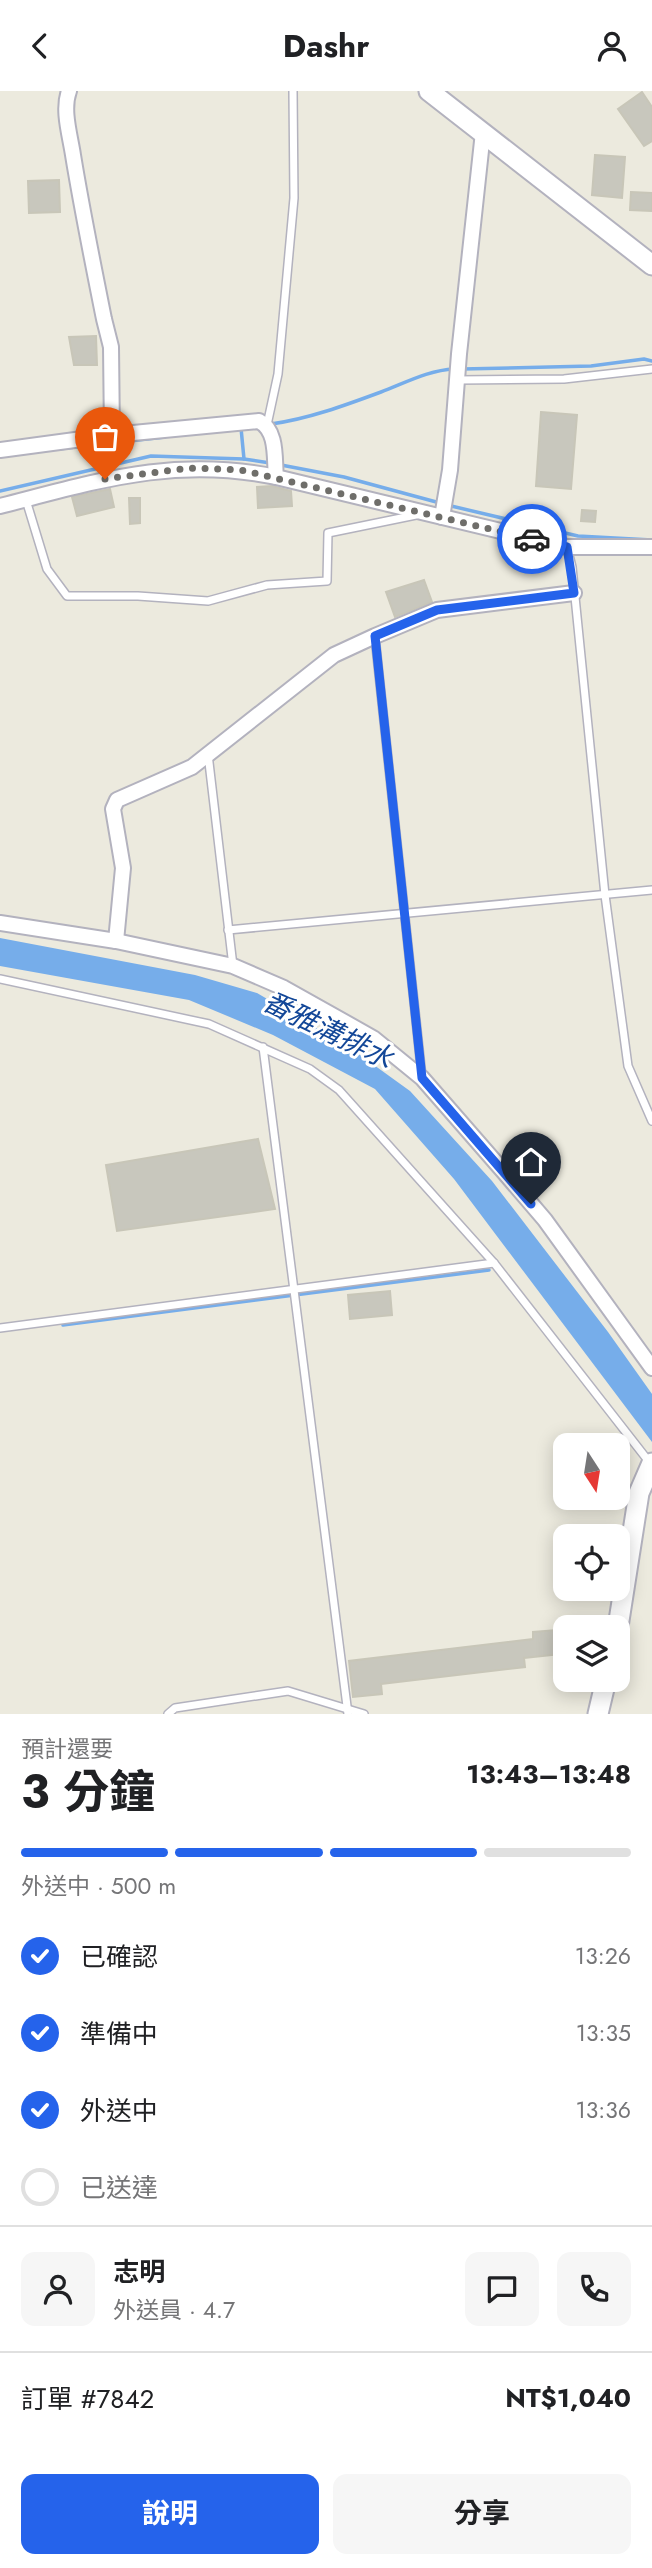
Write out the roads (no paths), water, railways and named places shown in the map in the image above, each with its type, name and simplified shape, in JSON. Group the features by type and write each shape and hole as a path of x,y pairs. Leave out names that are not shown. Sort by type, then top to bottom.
{"street":[{"path":"69,91 66,98 67,120 77,182 109,336 113,435"},
{"path":"429,91 652,265"},
{"path":"443,509 450,470 483,132"},
{"path":"0,450 113,435 259,421 267,425 272,438 276,477"},
{"path":"0,506 109,479 189,468 241,470 425,513 443,509 567,547 652,547"},
{"path":"116,941 122,868 113,809 117,800 192,767 334,655 375,636 437,610 574,593"},
{"path":"0,923 116,941 233,966 284,988 373,1038 422,1078 545,1220 652,1368"},
{"path":"620,1615 639,1493 652,1464"},
{"path":"598,1714 603,1692"}],"lane":[{"path":"267,425 278,375 294,198 293,91"},
{"path":"458,380 564,379 652,369"},
{"path":"26,499 47,569 67,596 138,596 208,601 267,585 327,581 328,533 425,513"},
{"path":"567,547 605,895 628,1066 652,1121"},
{"path":"375,636 422,1078"},
{"path":"208,753 233,966"},
{"path":"228,930 652,890"},
{"path":"0,979 209,1024 310,1069 339,1090 494,1263 652,1464"},
{"path":"263,1047 348,1712"},
{"path":"0,1328 494,1263"},
{"path":"168,1714 174,1708 288,1691 348,1712 364,1714"}],"water":[{"path":"0,938 195,975 257,993 349,1047 410,1091 492,1181 652,1394 652,1442 454,1179 375,1089 273,1035 189,1000 0,966"}],"waterway":[{"path":"462,369 591,366 644,359 652,361"},
{"path":"271,424 327,411 426,374 454,369"},
{"path":"239,428 244,459"},
{"path":"58,449 165,437"},
{"path":"0,491 151,456 244,459 270,463"},
{"path":"281,465 344,477 440,503"},
{"path":"447,505 578,536 652,540"},
{"path":"63,1325 489,1270"}],"water label":[{"name":"番雅溝排水","path":"328,1030"}]}
